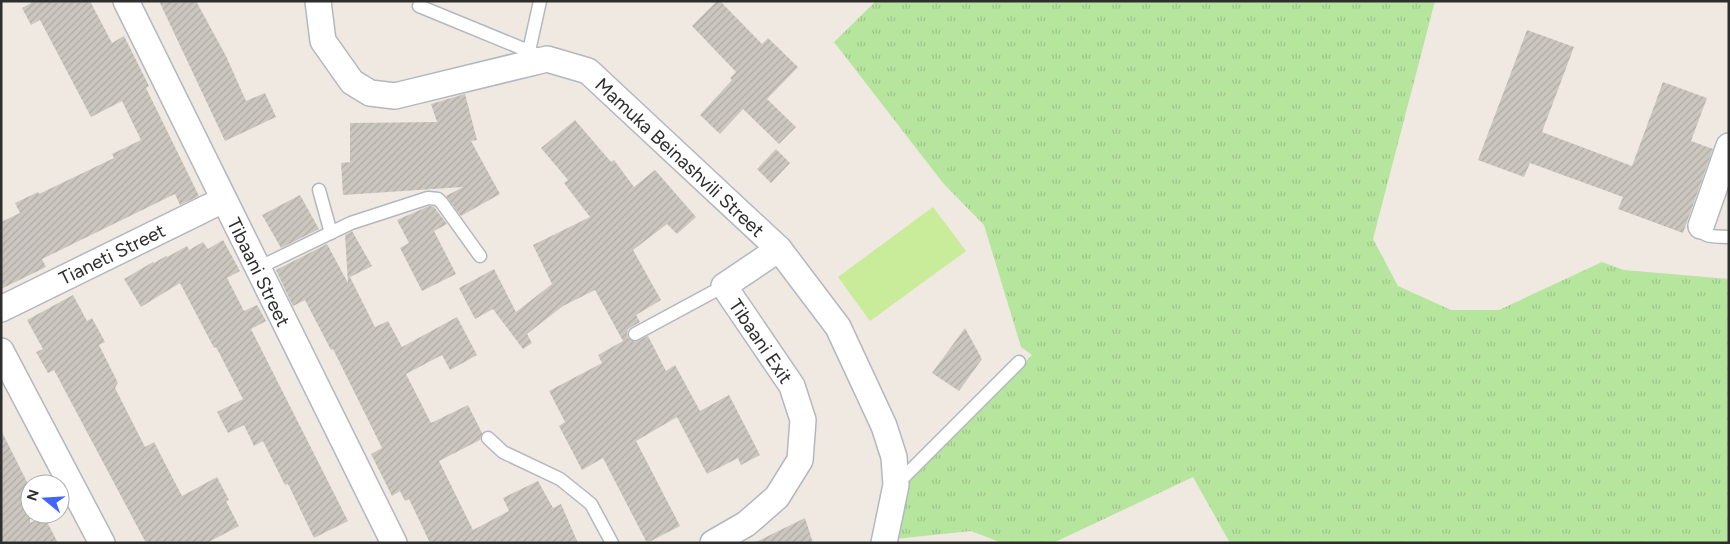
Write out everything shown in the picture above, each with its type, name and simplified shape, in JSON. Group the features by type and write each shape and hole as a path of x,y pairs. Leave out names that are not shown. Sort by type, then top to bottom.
{"street":[{"name":"Tibaani Street","path":"126,1 258,268 388,541"},
{"name":"Mamuka Beinashvili Street","path":"318,1 323,41 352,82 370,93 395,96 538,55 588,71 779,249 838,327 884,426 894,456 896,485 884,543"},
{"path":"1701,226 1729,146"},
{"name":"Tianeti Street","path":"1,309 223,200"},
{"name":"Tibaani Exit","path":"713,543 746,524 777,497 800,460 803,420 792,386 724,286 779,249"},
{"path":"1,351 102,543"}],"lane":[{"path":"419,6 538,55 540,1"},
{"path":"319,190 331,232"},
{"path":"258,268 351,222 428,198 434,198 442,203 480,256"},
{"path":"1701,226 1700,230 1703,234 1729,237"},
{"path":"635,334 724,286"},
{"path":"896,485 1019,362"},
{"path":"488,438 503,452 560,479 591,504 612,543"}],"green space":[{"path":"876,1 1435,1 1373,239 1398,286 1451,310 1499,310 1602,262 1624,270 1729,279 1729,543 1230,543 1193,477 1053,543 1002,543 971,531 895,539 903,488 1032,355 1021,347 984,225 943,183 834,42"},
{"path":"933,207 966,251 870,321 838,277"}],"building":[{"path":"30,1 90,1 112,43 124,36 149,86 146,88 199,196 180,205 175,194 42,259 46,267 1,289 1,222 20,213 15,203 38,192 39,194 114,158 112,154 141,140 122,101 91,117 40,20 31,25 22,8 31,3"},
{"path":"159,1 196,1 226,56 246,101 265,93 276,117 225,141"},
{"path":"717,1 720,1 762,44 768,38 798,67 767,99 796,127 779,144 743,109 720,134 700,115 732,80 730,78 736,72 692,26"},
{"path":"1527,30 1574,47 1542,132 1632,166 1663,82 1707,98 1691,141 1713,149 1683,233 1618,209 1623,197 1530,163 1524,177 1478,160"},
{"path":"465,94 477,140 471,141 500,194 461,216 446,196 463,187 343,195 341,163 350,162 350,123 437,122 431,104"},
{"path":"575,120 611,162 614,160 634,187 655,170 696,217 677,234 667,224 633,250 661,300 636,315 640,322 628,329 628,338 635,342 648,336 666,371 675,365 700,411 729,395 760,455 741,465 738,458 707,474 677,417 636,441 680,526 647,543 603,458 582,470 559,426 565,422 549,391 602,363 598,355 623,341 595,290 563,306 527,334 532,343 523,349 493,309 475,319 459,288 494,269 516,312 552,284 533,245 590,217 564,183 568,180 541,148"},
{"path":"776,149 790,163 771,183 757,169"},
{"path":"300,195 319,229 281,248 262,215"},
{"path":"429,206 434,207 447,224 434,231 456,274 422,291 400,248 409,243 397,220"},
{"path":"352,231 372,266 350,277 375,327 388,321 402,347 457,317 477,355 450,370 442,355 406,374 431,423 468,405 482,433 480,440 439,461 473,530 509,511 503,498 538,481 553,508 561,504 578,543 430,543 409,499 405,501 400,491 392,496 371,454 382,448 333,349 331,350 305,300 293,306 276,270 327,244 348,283 345,235"},
{"path":"223,240 240,271 227,278 244,311 257,305 266,321 251,329 348,521 314,538 288,484 285,485 263,441 254,446 244,425 228,433 217,412 243,399 180,283 141,307 124,279 153,262 187,246 189,250 203,242 208,249"},
{"path":"73,295 87,321 92,318 105,342 99,345 118,383 115,388 145,447 154,442 182,496 217,477 229,500 226,501 239,526 207,543 146,543 54,370 48,373 36,352 43,349 27,320"},
{"path":"965,328 982,359 959,391 932,373"},
{"path":"1,430 23,474 20,474 20,524 48,524 58,543 1,543"},
{"path":"805,518 813,543 754,543"}]}
